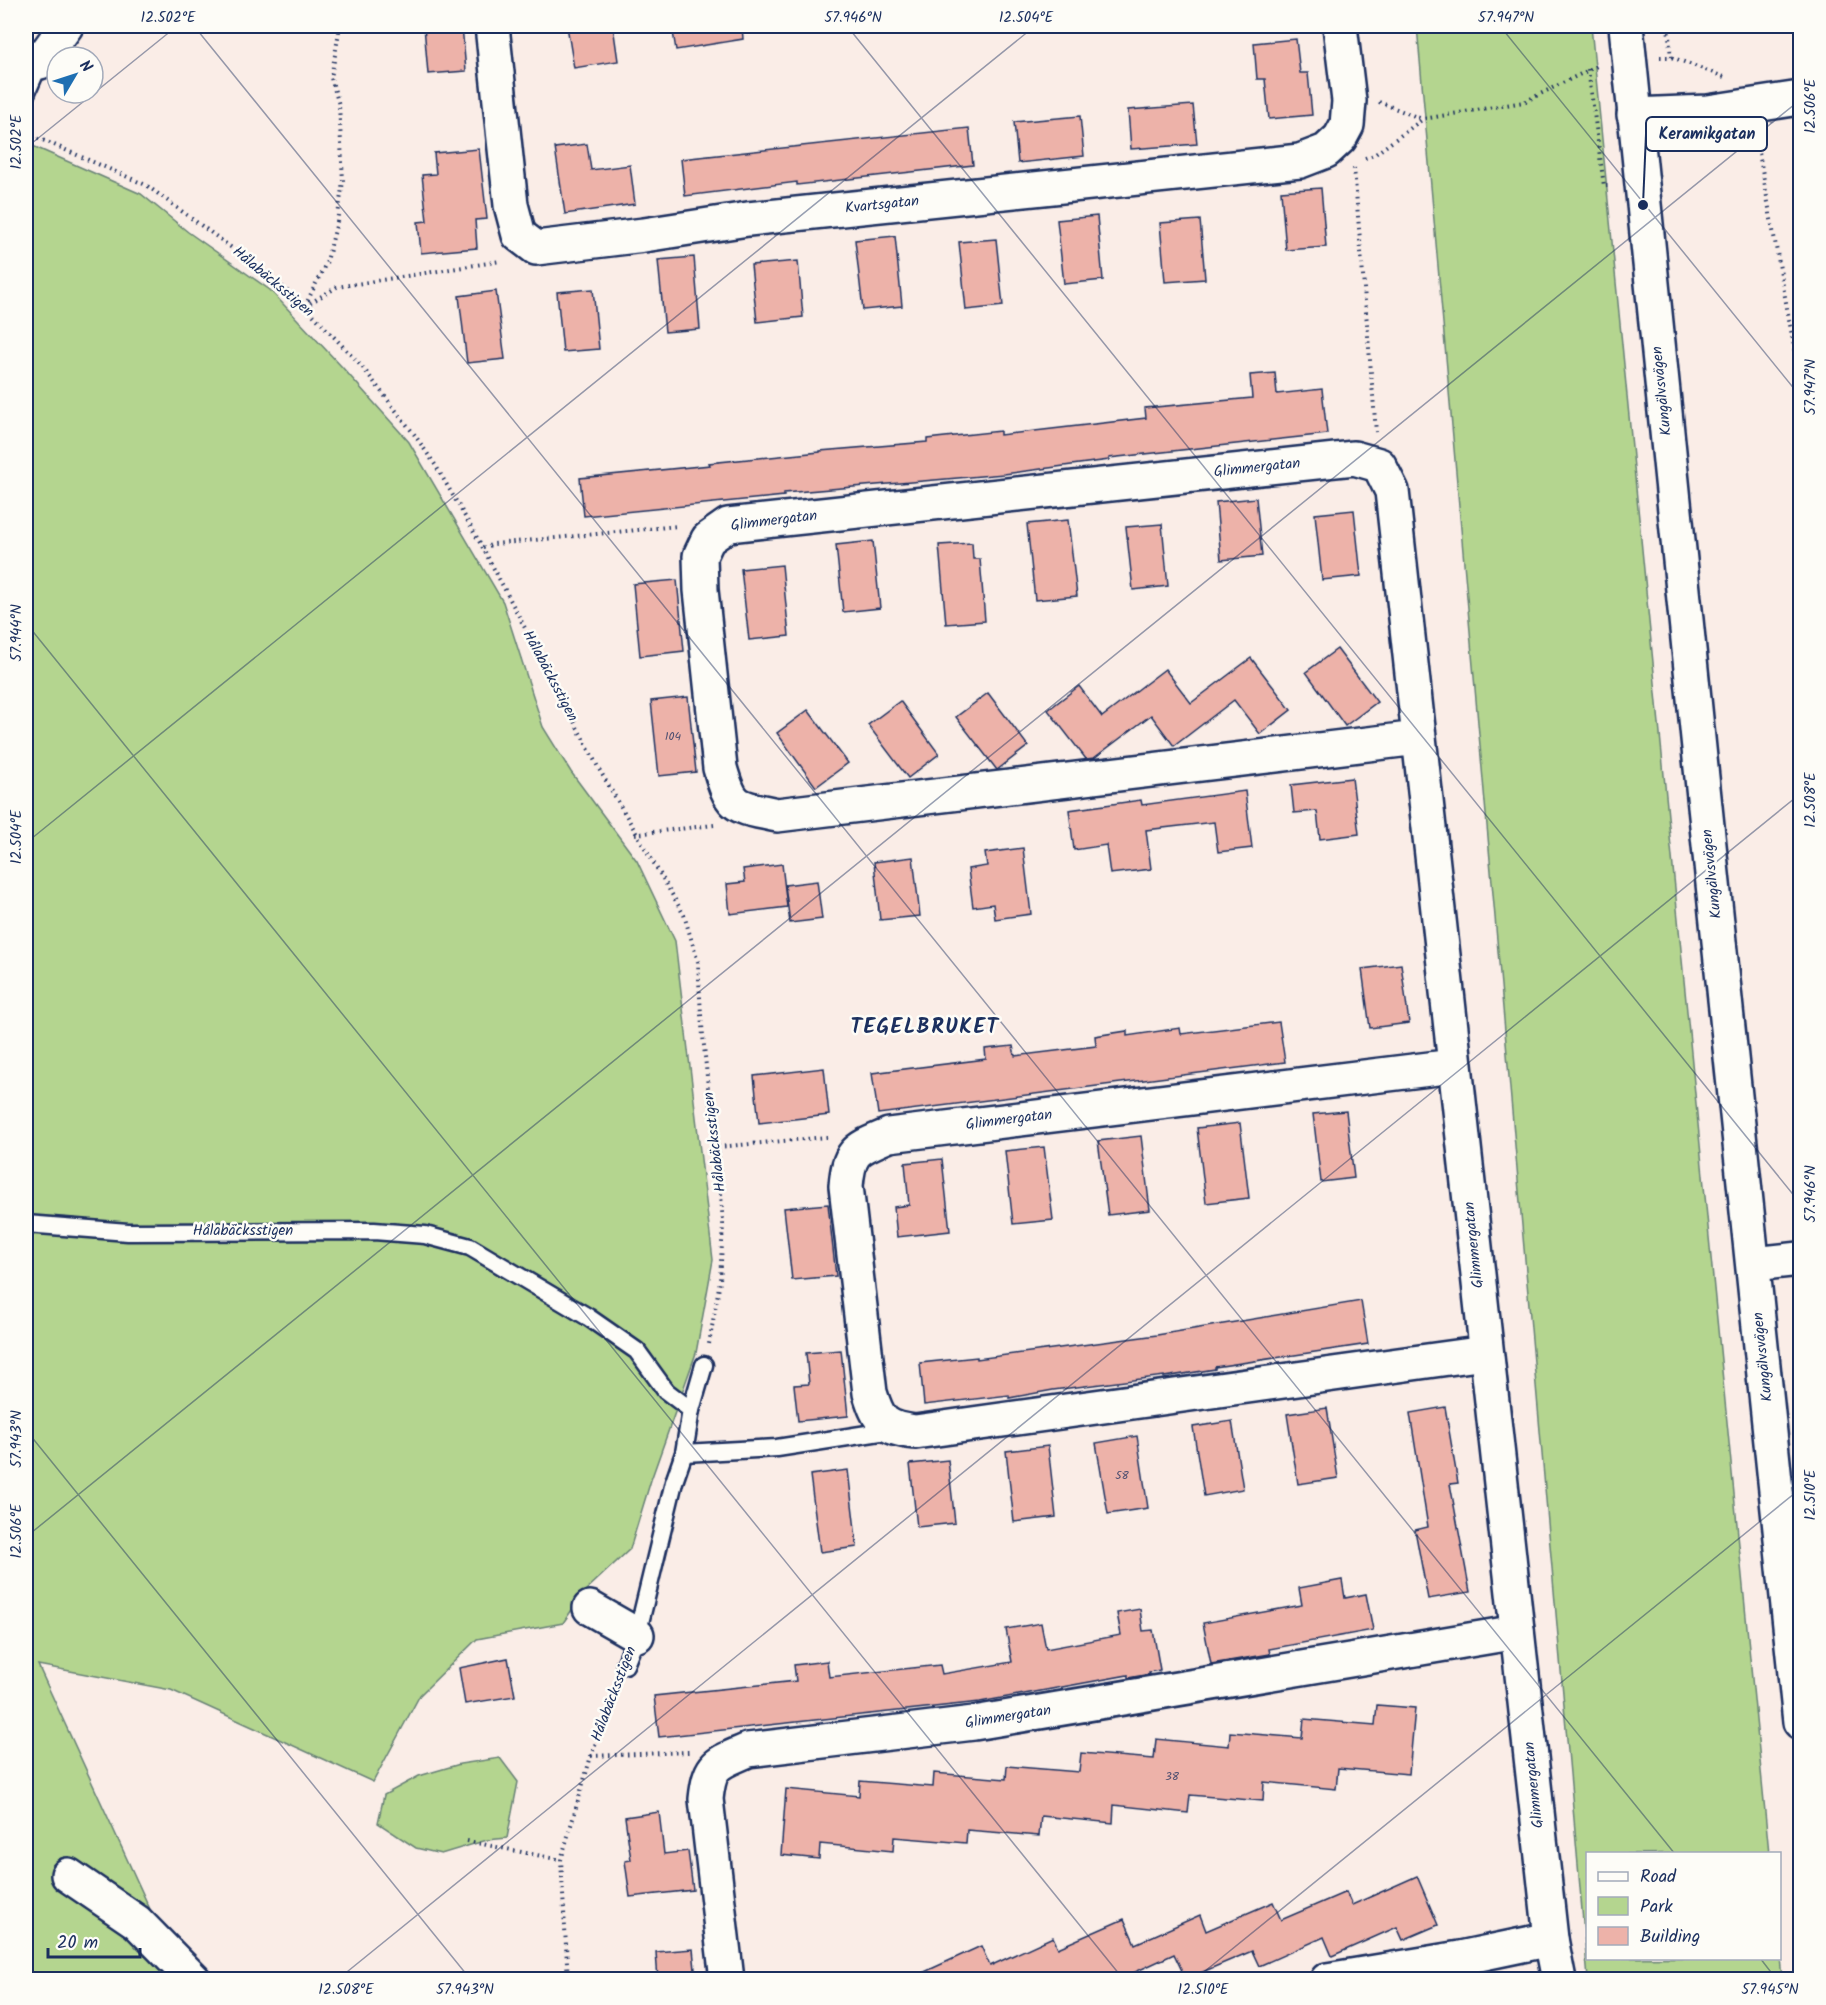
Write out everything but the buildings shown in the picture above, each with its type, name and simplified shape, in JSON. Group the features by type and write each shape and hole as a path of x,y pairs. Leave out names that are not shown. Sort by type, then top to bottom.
{"street":[{"path":"33,58 66,26"},
{"path":"492,26 511,205 519,235 528,242"},
{"path":"1340,26 1349,101 1347,125"},
{"name":"Kungälvsvägen","path":"1626,26 1800,1722"},
{"path":"1634,115 1708,112 1800,98"},
{"name":"Kvartsgatan","path":"528,242 536,248 760,218 1300,161 1326,151 1340,138 1347,125"},
{"name":"Glimmergatan","path":"708,539 728,525 1354,458 1378,465 1392,491 1516,1632 1551,1939 1559,1980"},
{"path":"708,539 700,556 701,590 720,768 728,794 741,807 777,815 1418,738"},
{"name":"Glimmergatan","path":"858,1149 889,1135 1454,1066"},
{"path":"858,1149 848,1165 846,1186 870,1393 877,1415 894,1429 915,1432 1485,1353"},
{"path":"1754,1264 1800,1259"},
{"path":"590,1608 637,1635"},
{"name":"Glimmergatan","path":"720,1762 748,1750 974,1723 1516,1632"},
{"path":"720,1762 709,1776 706,1799 727,1980"},
{"path":"68,1875 137,1922 194,1980"},
{"path":"1328,1980 1460,1958 1551,1939"}],"lane":[{"path":"26,94 33,58"},
{"name":"Hålabäcksstigen","path":"26,1224 128,1232 374,1231 425,1235 470,1247 588,1317 637,1351 666,1391 691,1410"},
{"name":"Hålabäcksstigen","path":"625,1665 637,1635 704,1365"},
{"path":"684,1453 777,1448 894,1429"}],"path":[{"path":"305,306 327,261 337,222 343,181 339,105 331,78 340,26"},
{"path":"1668,26 1671,57"},
{"path":"1588,69 1604,186 1614,186"},
{"path":"1347,89 1423,119"},
{"path":"1347,125 1353,162 1378,465"},
{"name":"Hålabäcksstigen","path":"26,135 146,185 266,273 305,306 364,369 414,434 436,466 483,548 557,692 635,834 684,915 698,962 708,1087 718,1147 723,1224 720,1281 704,1365"},
{"path":"305,306 337,287 515,259 528,242"},
{"path":"483,548 494,544 696,524 708,539"},
{"path":"635,834 714,825 731,819 741,807"},
{"path":"718,1147 843,1135 858,1149"},
{"name":"Hålabäcksstigen","path":"568,1980 561,1860 591,1756 625,1665"},
{"path":"591,1756 702,1751 720,1762"},
{"path":"467,1841 561,1860"}],"green space":[{"path":"1417,26 1591,26 1769,1852 1586,1852 1586,1956"},
{"path":"26,143 141,194 188,232 270,290 409,442 503,602 543,727 571,772 637,861 675,941 713,1260 696,1353 651,1480 630,1549 584,1592 563,1623 477,1639 420,1695 373,1782 171,1690 38,1665 182,1979 26,1979"},
{"path":"500,1758 518,1782 507,1838 487,1840 441,1854 416,1848 378,1823 384,1795 419,1776 460,1764"},
{"path":"1586,1960 1780,1960 1782,1979 1588,1979"}],"place":[{"name":"Keramikgatan","path":"1643,205"}],"district":[{"name":"TEGELBRUKET","path":"925,1027"}]}
